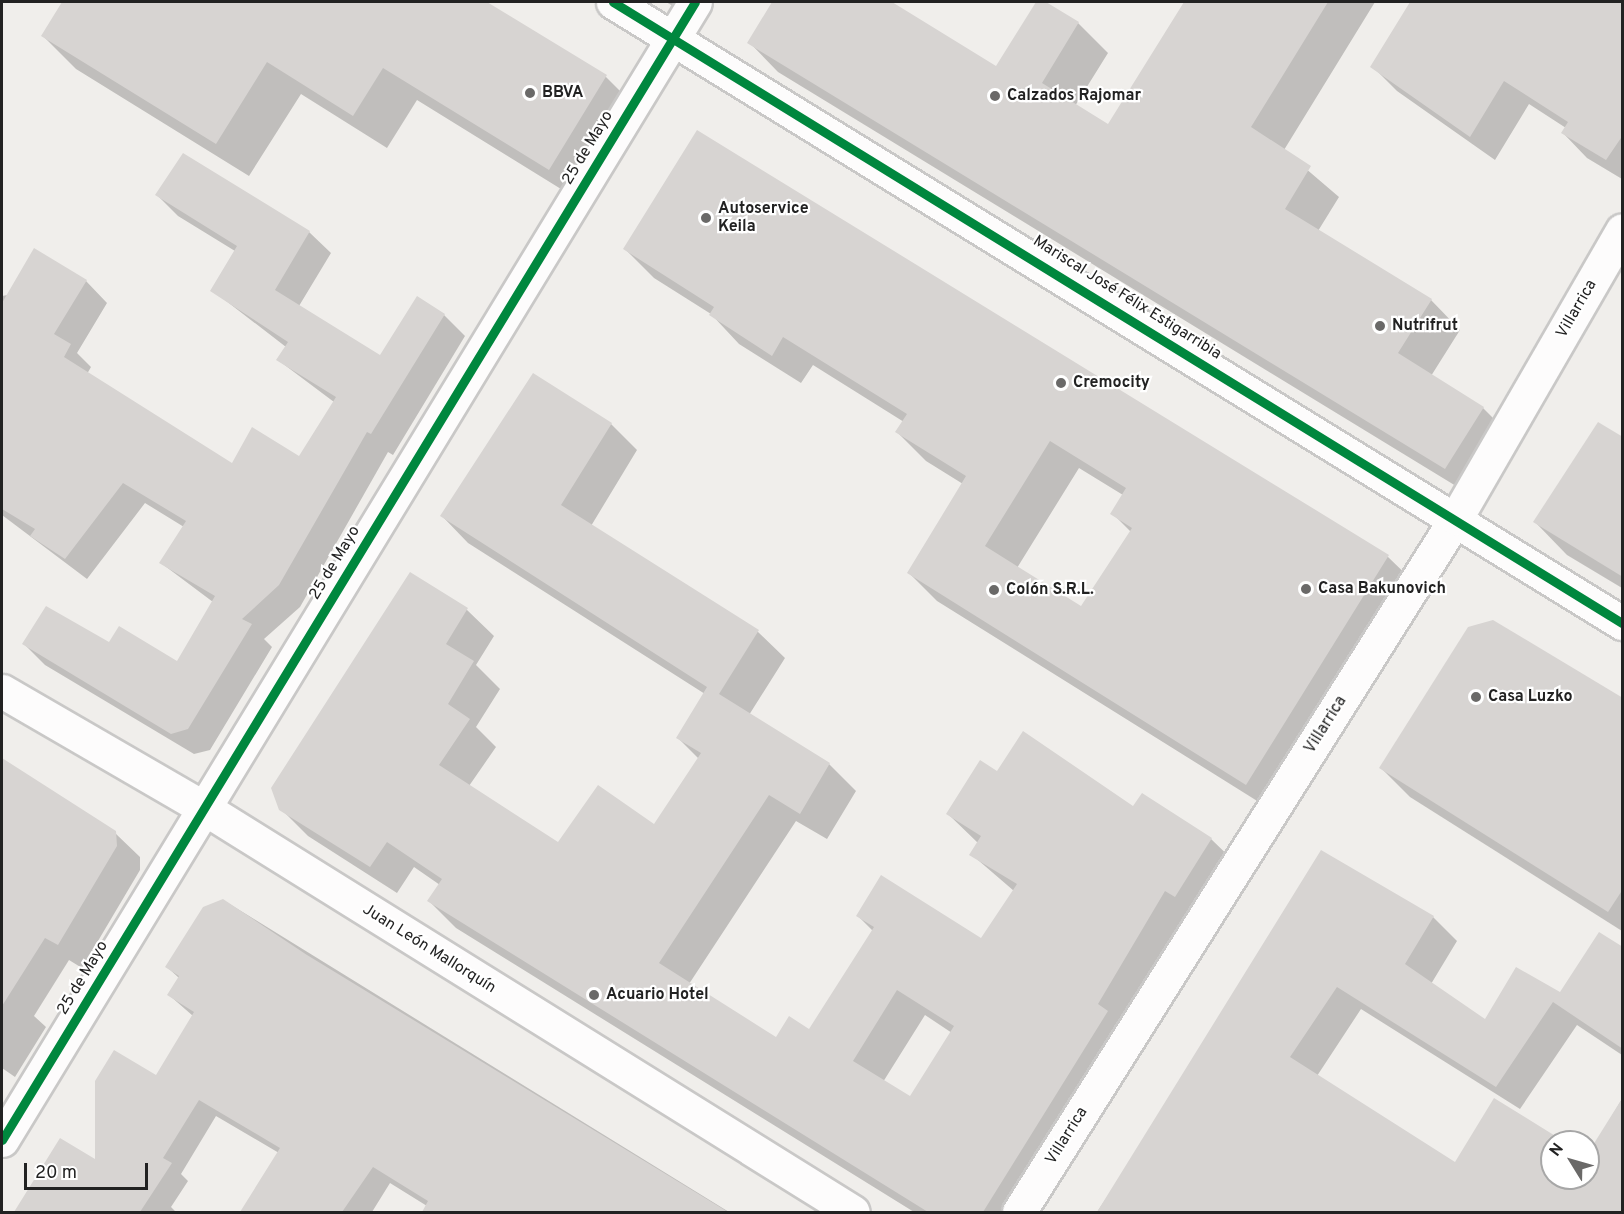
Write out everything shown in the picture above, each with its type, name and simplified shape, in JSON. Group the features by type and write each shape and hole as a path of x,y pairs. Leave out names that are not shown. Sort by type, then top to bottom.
{"street":[{"name":"Mariscal José Félix Estigarribia","path":"614,2 1456,518 1623,623"},
{"name":"25 de Mayo","path":"2,1140 694,2"},
{"name":"Villarrica","path":"1019,1212 1456,518 1623,231"},
{"name":"Juan León Mallorquín","path":"2,691 204,808 853,1212"}],"building":[{"path":"62,2 487,2 607,75 549,170 383,68 353,116 267,62 216,144 41,36"},
{"path":"772,2 892,2 996,66 1036,2 1046,2 1079,22 1042,83 1108,124 1184,2 1328,2 1251,127 1311,166 1285,209 1432,299 1398,353 1484,407 1445,469 747,43"},
{"path":"1410,2 1623,2 1623,135 1606,160 1561,133 1568,122 1504,81 1470,137 1370,67"},
{"path":"697,130 1389,555 1246,785 907,573 966,476 895,432 907,414 783,337 772,356 709,315 714,307 623,249","holes":["1050,441 1126,488 1110,514 1132,528 1081,606 985,546"]},
{"path":"183,153 310,231 275,290 380,355 417,296 445,314 371,434 367,432 279,585 242,619 252,624 188,729 171,734 22,644 46,606 109,642 119,626 177,661 215,596 159,563 186,521 123,483 65,559 30,536 35,529 2,509 2,303 34,248 87,280 54,334 71,344 64,357 232,463 252,427 299,456 336,397 276,360 288,342 210,291 237,246 155,195"},
{"path":"533,373 612,423 561,505 759,630 719,694 830,763 800,814 769,795 659,963 776,1037 789,1016 809,1029 874,927 856,916 881,875 981,938 1017,884 969,855 981,836 946,814 980,760 997,771 1023,731 1133,806 1142,793 1212,838 1175,897 1165,891 1098,1004 1108,1011 983,1212 928,1212 427,901 442,879 387,842 370,867 279,810 271,788 410,572 468,608 446,644 474,661 448,704 470,719 439,765 558,842 598,785 654,824 701,753 676,738 707,687 440,516","holes":["897,990 954,1026 910,1096 853,1061"]},
{"path":"1598,422 1623,437 1623,577 1533,522"},
{"path":"1493,620 1623,698 1623,889 1608,912 1379,768 1468,627"},
{"path":"2,758 116,831 117,846 58,945 45,938 2,1006"},
{"path":"1321,850 1434,916 1405,964 1485,1019 1516,967 1560,992 1599,932 1623,947 1623,1049 1553,1002 1496,1087 1337,987 1290,1057 1455,1162 1494,1098 1546,1130 1540,1130 1540,1190 1600,1190 1600,1134 1623,1097 1623,1212 1097,1212"},
{"path":"223,899 307,955 728,1212 422,1212 428,1201 373,1167 342,1212 240,1212 280,1148 199,1100 163,1158 172,1163 140,1212 14,1212 60,1138 95,1159 95,1081 114,1050 156,1075 194,1012 167,995 179,976 165,967 203,907"}],"cycle path":[{"path":"613,2 1622,623"},
{"path":"2,1140 695,2"}],"place":[{"name":"BBVA","path":"530,93"},
{"name":"Calzados Rajomar","path":"995,96"},
{"name":"Autoservice Keila","path":"706,218"},
{"name":"Nutrifrut","path":"1380,326"},
{"name":"Cremocity","path":"1061,383"},
{"name":"Casa Bakunovich","path":"1306,589"},
{"name":"Colón S.R.L.","path":"994,590"},
{"name":"Casa Luzko","path":"1476,697"},
{"name":"Acuario Hotel","path":"594,995"}]}
